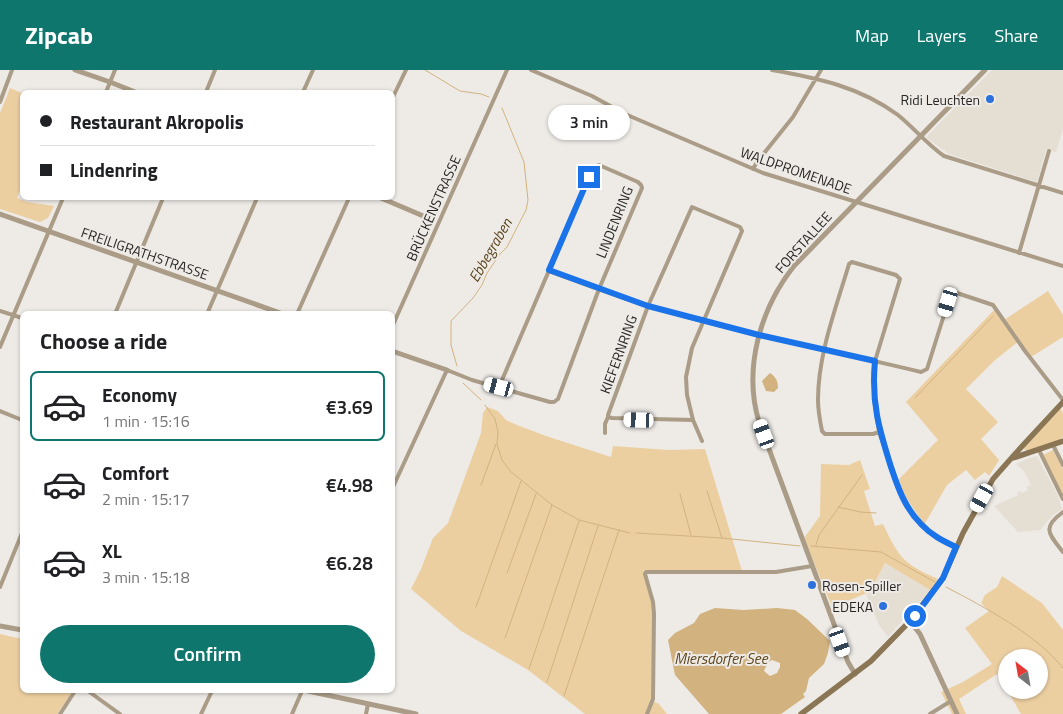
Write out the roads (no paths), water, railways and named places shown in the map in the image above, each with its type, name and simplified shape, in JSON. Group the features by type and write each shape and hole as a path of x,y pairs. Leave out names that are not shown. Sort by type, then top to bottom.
{"main road":[{"path":"801,714 880,653 910,621 940,583 956,547 993,479 1063,401"},
{"path":"1013,458 1063,440"}],"street":[{"path":"0,102 12,70"},
{"path":"75,70 130,90"},
{"path":"107,90 115,70"},
{"path":"207,90 215,70"},
{"path":"304,90 313,70"},
{"path":"395,93 406,70"},
{"name":"BRÜCKENSTRASSE","path":"395,320 507,70"},
{"name":"WALDPROMENADE","path":"531,70 592,96 625,114 753,169 854,203 1063,266"},
{"path":"772,70 817,78 854,90 877,101 898,115 938,152 949,158 1063,193"},
{"path":"753,169 756,162 793,116 821,70"},
{"name":"FORSTALLEE","path":"855,674 848,662 812,566 755,407 752,378 759,335 774,296 788,274 854,203 985,70"},
{"path":"1019,253 1049,151"},
{"name":"LINDENRING","path":"447,370 462,376 499,387 554,402 560,395 598,289 642,188 638,182 599,165 593,168 499,387"},
{"path":"0,347 62,200"},
{"path":"116,311 162,200"},
{"path":"208,311 256,200"},
{"path":"298,311 348,200"},
{"path":"386,200 439,223"},
{"name":"KIEFERNRING","path":"605,433 605,424 648,306 690,210 692,207 695,207 740,227 742,231 692,348 687,370 688,394 693,420 702,441"},
{"name":"FREILIGRATHSTRASSE","path":"0,214 275,311"},
{"path":"879,432 873,434 823,433 818,400 819,378 824,350 849,264 854,262 896,275 900,279 875,361 874,399 879,432 899,491 906,505 920,524 956,547"},
{"path":"549,270 648,306 703,321 824,350 925,371 950,296 957,293 993,305 1021,346 1063,401"},
{"path":"0,311 20,317"},
{"path":"395,352 447,370 395,482"},
{"path":"0,411 20,419"},
{"path":"608,417 642,420 693,420"},
{"path":"1053,445 1063,466"},
{"path":"1039,450 1063,499"},
{"path":"1063,512 1053,520 1048,530 1049,535 1063,552"},
{"path":"0,587 20,538"},
{"path":"647,714 653,699 654,614 653,602 645,573 774,572 812,566"},
{"path":"910,621 920,634 957,714"},
{"path":"0,626 20,630"},
{"path":"60,714 75,693"},
{"path":"91,693 120,714"},
{"path":"201,714 211,693"},
{"path":"292,714 301,693"},
{"path":"317,693 416,714"},
{"path":"930,714 951,701"},
{"path":"366,714 368,704"}],"water":[{"path":"770,373 778,383 778,388 774,392 766,391 762,381"},
{"name":"Miersdorfer See","path":"715,608 743,610 777,608 795,610 807,619 830,641 824,664 809,678 806,691 803,694 805,697 781,714 709,714 675,675 668,640 675,633 694,623 700,614","holes":["772,660 780,663 777,673 770,676 764,671 768,662"]}],"waterway":[{"name":"Ebbegraben","path":"425,70 460,91 489,97"},
{"name":"Ebbegraben","path":"457,366 451,345 451,321 473,298 482,285 487,273 507,247 526,210 528,200 524,162 502,108"},
{"path":"915,398 993,316"},
{"name":"Ebbegraben","path":"463,383 481,400"},
{"name":"Ebbegraben","path":"485,405 495,419 498,432 497,444 502,460 510,471 552,505 579,520 630,533"},
{"path":"481,485 496,444"},
{"path":"816,545 819,535 862,475"},
{"path":"476,607 521,481"},
{"path":"707,491 722,538"},
{"path":"507,573 536,494"},
{"path":"680,494 691,535"},
{"path":"505,638 552,505"},
{"path":"838,507 860,512 876,513"},
{"path":"529,669 579,521"},
{"path":"547,682 598,526"},
{"path":"564,696 619,530"},
{"name":"Ebbegraben","path":"636,533 722,538 800,546"},
{"name":"Ebbegraben","path":"811,546 881,552 935,582"},
{"name":"Ebbegraben","path":"946,587 1009,622 1039,644 1063,668"}],"place":[{"name":"Ridi Leuchten","path":"990,99"},
{"name":"Rosen-Spiller","path":"812,585"},
{"name":"EDEKA","path":"883,606"}]}
